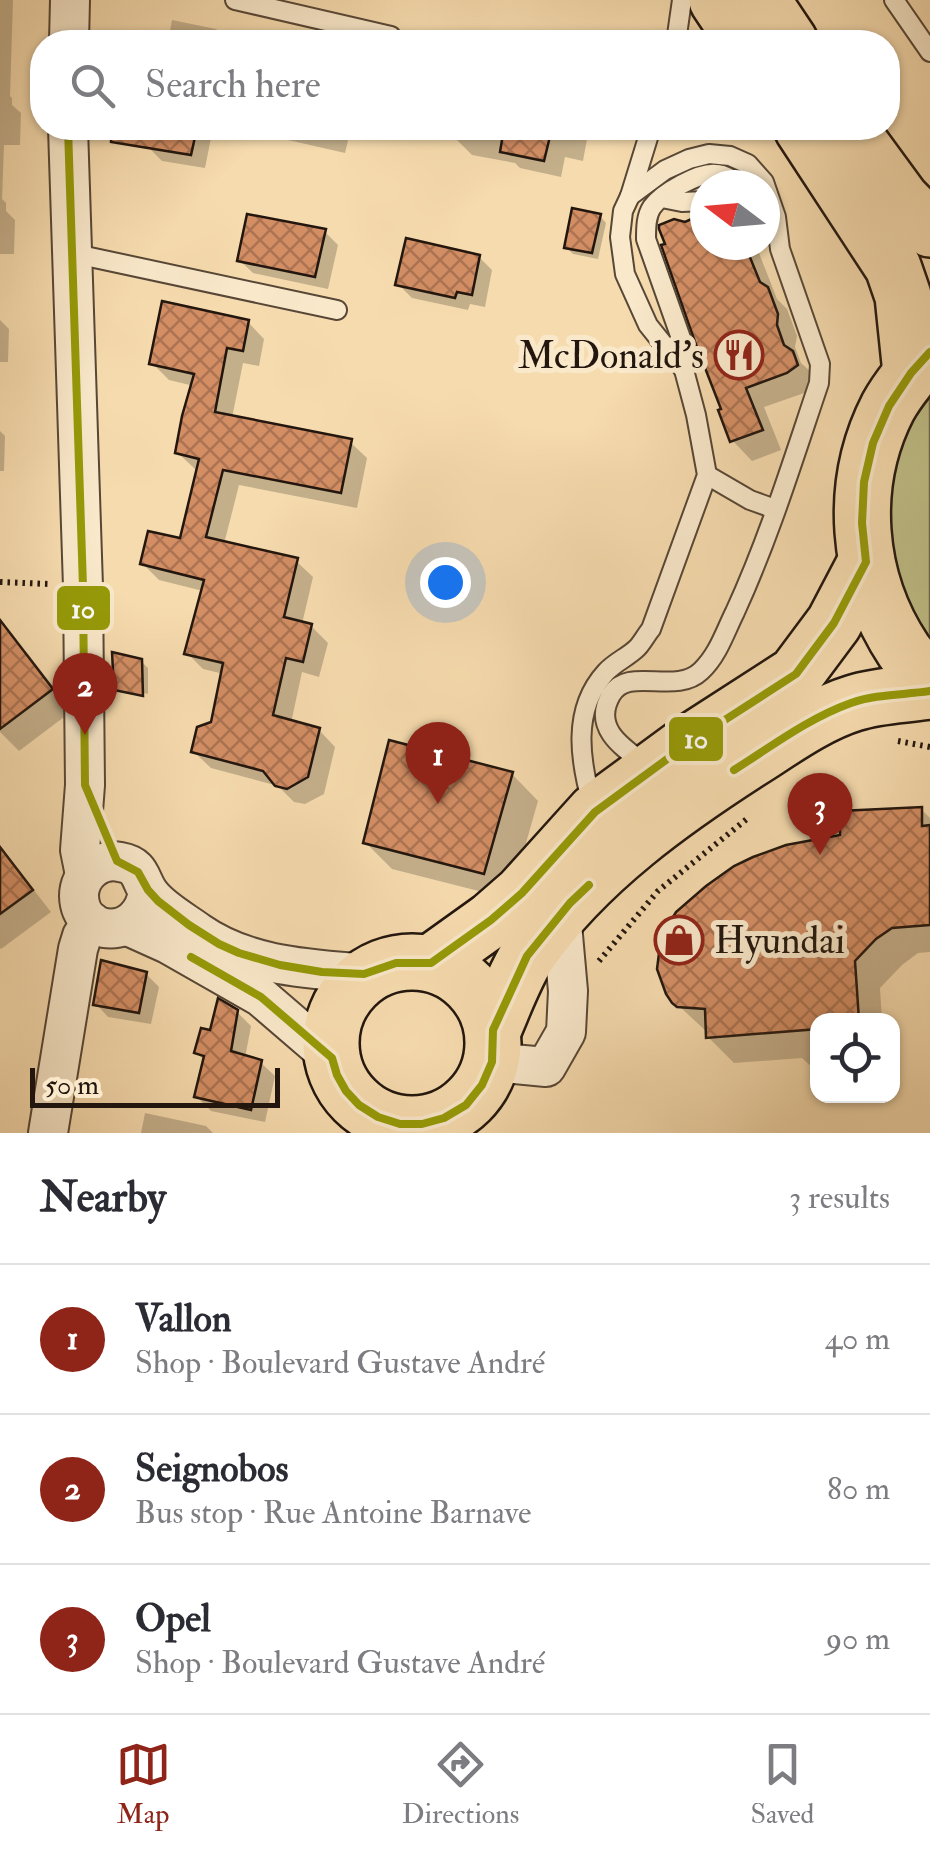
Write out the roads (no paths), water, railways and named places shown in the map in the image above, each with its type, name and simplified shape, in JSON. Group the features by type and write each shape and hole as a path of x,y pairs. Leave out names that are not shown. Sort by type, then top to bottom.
{"main road":[{"path":"717,0 737,30"},
{"path":"810,140 893,267 921,362 889,406 873,443 864,482 862,522 866,562 881,610 906,653 930,680"},
{"path":"858,140 901,199 930,229"},
{"path":"430,964 522,893 595,812 689,743 796,674 834,623 866,562"},
{"path":"492,1046 482,1000 460,976 430,964 409,962 388,965 369,974 350,990 338,1010 332,1058 337,1076 361,1119 378,1117 400,1124 441,1126 482,1086 492,1046 527,956 561,913 636,841 715,783 802,728 852,703 930,691"}],"street":[{"path":"69,30 70,0"},
{"path":"68,140 83,586 85,785 101,868"},
{"path":"332,1058 261,997 168,944 85,914 79,895 101,868 130,864 139,872 148,892 202,935 239,953 270,963 369,974"},
{"path":"48,1133 82,936 110,924 139,918 148,892"},
{"path":"492,1046 546,1067 566,1032 568,1002 561,913"}],"lane":[{"path":"235,0 365,30"},
{"path":"678,30 682,0"},
{"path":"894,0 930,52"},
{"path":"648,140 624,210 620,237 625,274 648,325 684,370"},
{"path":"630,196 665,170 710,154 730,156 753,170"},
{"path":"595,812 582,772 582,724 587,706 604,674 639,646 650,628 706,475 684,370 682,340 646,239 650,208 690,181"},
{"path":"662,198 690,202"},
{"path":"653,770 612,738 605,724 610,695 630,681 686,681 698,674 716,652 753,572 819,384 820,364 780,249"},
{"path":"70,253 337,310"},
{"path":"706,475 775,509"}],"place":[{"name":"McDonald's","path":"739,355"},
{"name":"Seignobos","path":"85,735"},
{"name":"Vallon","path":"438,804"},
{"name":"Opel","path":"820,855"},
{"name":"Hyundai","path":"679,940"}]}
